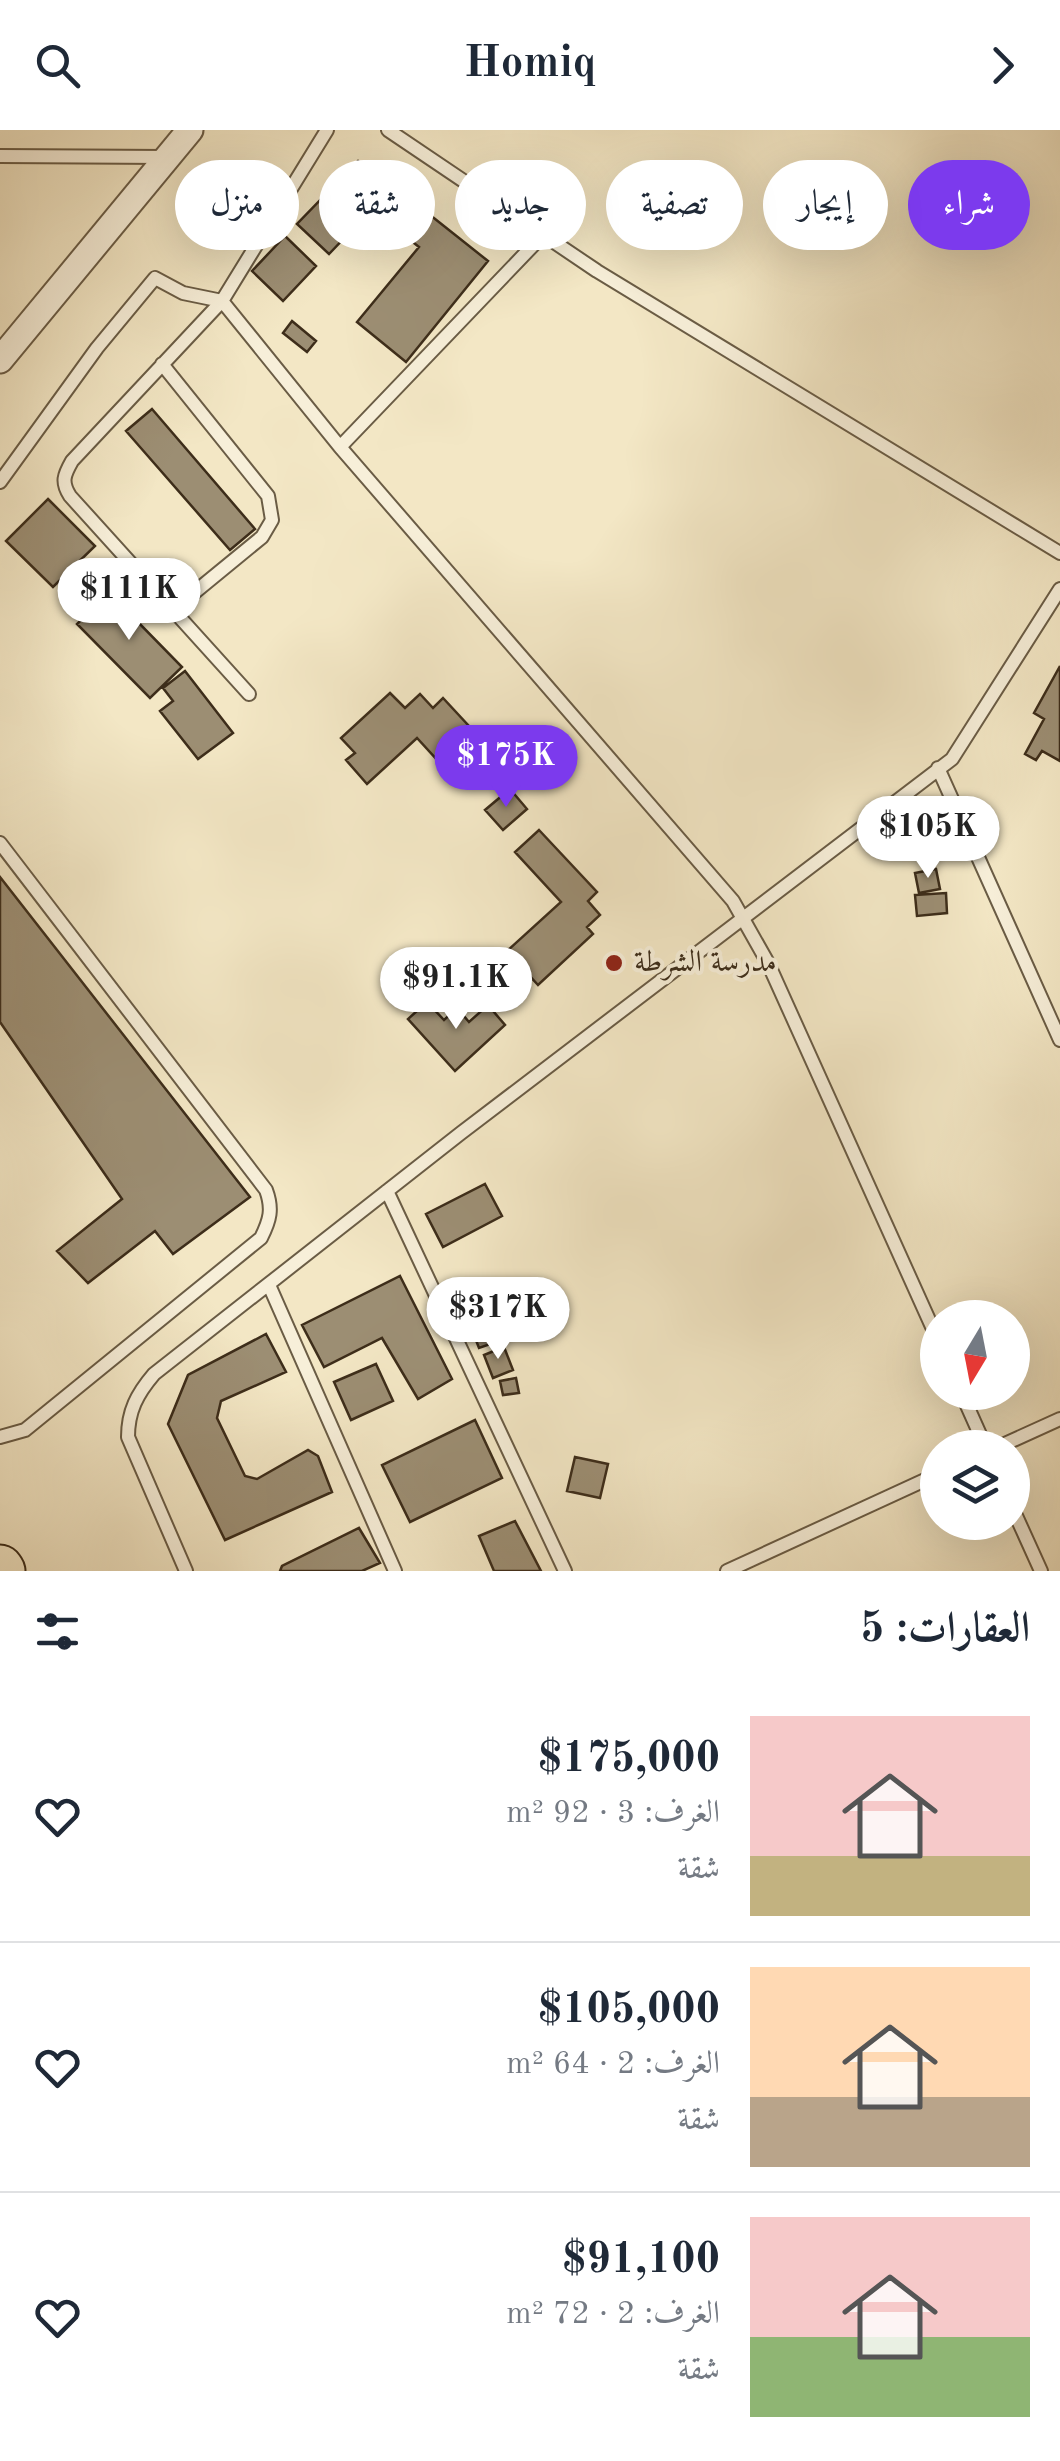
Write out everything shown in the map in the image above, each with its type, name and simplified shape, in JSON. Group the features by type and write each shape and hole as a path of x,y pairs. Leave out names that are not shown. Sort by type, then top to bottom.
{"street":[{"path":"0,360 190,130"}],"lane":[{"path":"249,694 64,486 64,474 222,301 327,130"},
{"path":"388,130 455,175"},
{"path":"0,156 169,157"},
{"path":"340,447 529,250"},
{"path":"567,250 1060,553"},
{"path":"0,482 96,348 154,278 182,293 222,301 340,447 720,886 744,920 768,963 920,1300"},
{"path":"162,364 268,496 272,520 262,537 173,610"},
{"path":"186,1571 128,1436 134,1402 154,1374 952,759 1060,589"},
{"path":"938,768 1060,1040"},
{"path":"0,842 266,1190 272,1206 261,1238 25,1430 0,1437"},
{"path":"387,1191 565,1571"},
{"path":"269,1285 396,1571"},
{"path":"1030,1433 1060,1419"},
{"path":"728,1571 920,1482"},
{"path":"1028,1540 1042,1571"}],"building":[{"path":"319,201 319,245 299,226"},
{"path":"435,219 455,235 455,250 474,250 488,261 406,362 357,322 417,250 435,250"},
{"path":"272,250 299,250 316,266 283,301 252,271"},
{"path":"292,321 316,341 307,352 283,333"},
{"path":"152,409 255,529 230,550 126,431"},
{"path":"48,499 95,546 53,587 6,541"},
{"path":"116,586 139,609 132,616 182,667 150,698 77,624"},
{"path":"1060,666 1060,761 1042,751 1036,760 1025,754 1044,719 1034,713"},
{"path":"185,671 233,733 198,759 160,711 173,701 163,688"},
{"path":"390,693 405,708 420,694 433,708 443,698 493,752 461,786 417,738 367,784 346,760 355,753 341,738"},
{"path":"510,789 527,809 503,830 485,810"},
{"path":"539,830 597,892 588,901 600,915 587,927 593,934 538,985 507,951 561,902 515,852"},
{"path":"936,869 940,889 919,893 915,873"},
{"path":"0,877 250,1197 173,1254 155,1231 88,1283 57,1251 122,1199 0,1022"},
{"path":"946,893 947,913 917,916 915,895"},
{"path":"427,1002 444,1020 457,1008 469,1022 488,1005 505,1025 455,1071 408,1019"},
{"path":"485,1184 502,1216 443,1247 426,1214"},
{"path":"400,1276 452,1379 418,1399 382,1338 324,1367 302,1325"},
{"path":"480,1295 499,1341 479,1348 461,1302"},
{"path":"266,1334 286,1372 221,1401 217,1418 245,1476 257,1479 308,1450 318,1456 332,1492 225,1540 168,1424 188,1375"},
{"path":"504,1347 513,1370 493,1378 484,1355"},
{"path":"376,1364 393,1401 351,1420 334,1382"},
{"path":"516,1378 519,1393 503,1395 500,1381"},
{"path":"475,1420 502,1478 410,1522 382,1465"},
{"path":"575,1457 608,1464 600,1498 567,1491"},
{"path":"515,1521 541,1571 494,1571 479,1536"},
{"path":"359,1528 380,1563 362,1571 280,1571 282,1566"}],"place":[{"name":"مدرسة الشرطة","path":"614,963"}]}
